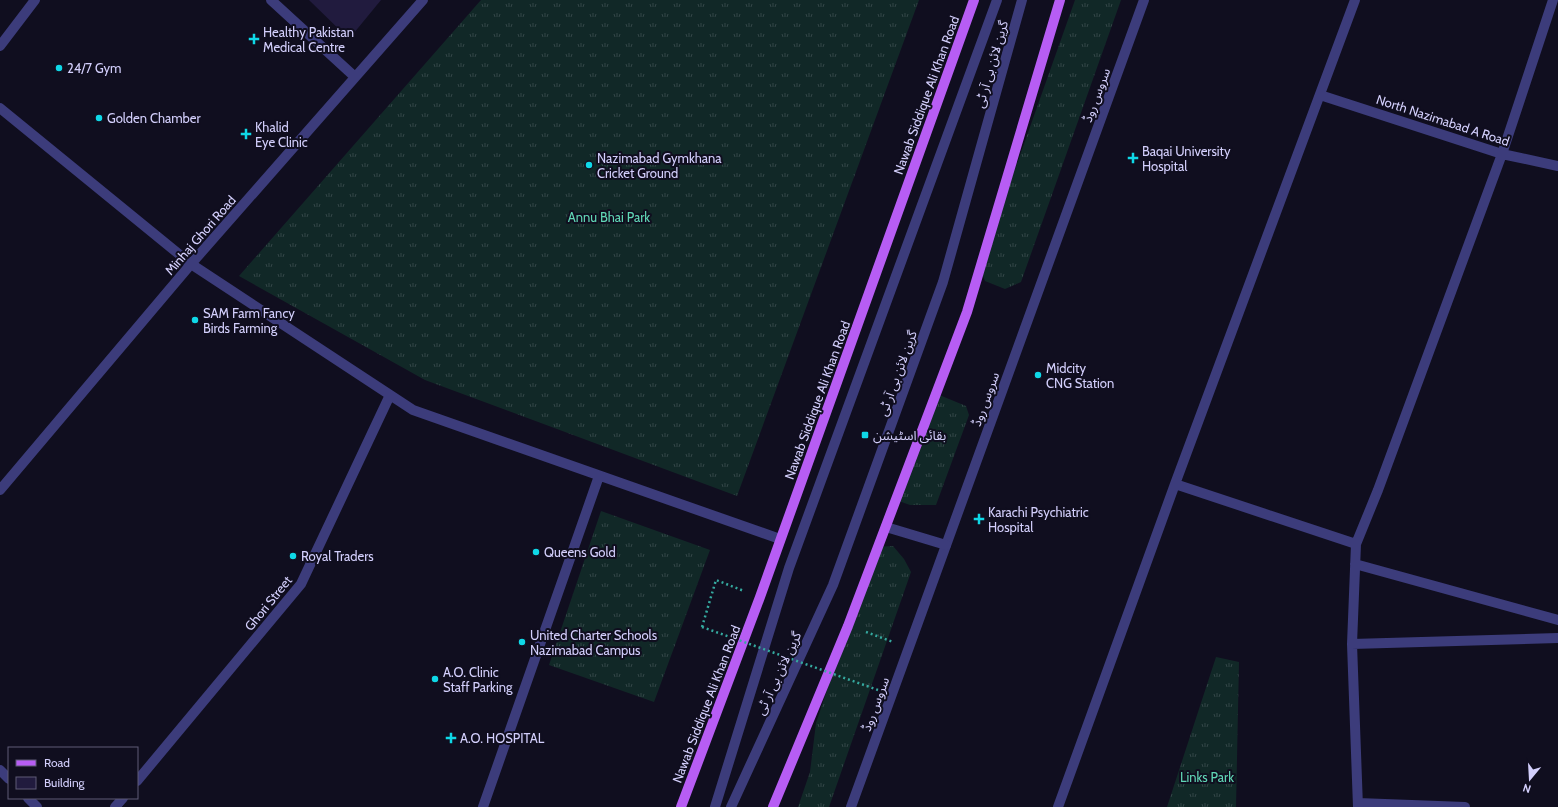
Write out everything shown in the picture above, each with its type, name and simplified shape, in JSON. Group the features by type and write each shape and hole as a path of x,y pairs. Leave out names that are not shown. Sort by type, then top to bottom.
{"main road":[{"name":"Nawab Siddique Ali Khan Road","path":"681,807 760,597 974,0"},
{"path":"773,807 848,626 967,312 1060,0"}],"street":[{"path":"0,46 35,0"},
{"path":"272,0 355,77"},
{"name":"Minhaj Ghori Road","path":"0,490 191,264 423,0"},
{"name":"گرین لائن بی آر ٹی","path":"715,807 789,568 997,0"},
{"name":"گرین لائن بی آر ٹی","path":"731,807 833,585 943,282 1022,0"},
{"name":"سروس روڈ","path":"851,807 1144,0"},
{"path":"1058,807 1175,484 1355,0"},
{"path":"1465,807 1358,805 1352,644 1356,544 1378,490 1502,154 1554,6"},
{"name":"North Nazimabad A Road","path":"1320,95 1502,154 1558,166"},
{"path":"0,108 191,264 414,410 780,539"},
{"name":"Ghori Street","path":"138,780 301,584 390,395"},
{"path":"483,807 599,476"},
{"path":"1175,484 1356,544"},
{"path":"886,527 946,546"},
{"path":"1355,564 1558,620"},
{"path":"1352,644 1558,638"},
{"path":"0,770 8,778"},
{"path":"29,799 37,807"},
{"path":"116,807 122,799"}],"path":[{"path":"760,597 716,580 702,628 878,690"},
{"path":"848,626 910,647"}],"green space":[{"name":"Annu Bhai Park","path":"481,0 919,0 737,496 425,380 239,276"},
{"path":"1075,0 1121,0 1021,282 1005,289 985,281 980,268"},
{"path":"932,392 966,406 969,415 936,505 910,505 893,499"},
{"path":"601,511 710,550 654,702 549,665"},
{"path":"893,546 904,559 911,572 829,807 798,807 810,772 816,723 875,547"},
{"name":"Links Park","path":"1216,657 1239,662 1236,807 1167,807"}],"building":[{"path":"309,0 381,0 349,39"}],"place":[{"name":"Healthy Pakistan Medical Centre","path":"254,39"},
{"name":"24/7 Gym","path":"59,68"},
{"name":"Golden Chamber","path":"99,118"},
{"name":"Khalid Eye Clinic","path":"246,134"},
{"name":"Baqai University Hospital","path":"1133,158"},
{"name":"Nazimabad Gymkhana Cricket Ground","path":"589,165"},
{"name":"SAM Farm Fancy Birds Farming","path":"195,320"},
{"name":"Midcity CNG Station","path":"1038,375"},
{"name":"بقائی اسٹیشن","path":"865,435"},
{"name":"Karachi Psychiatric Hospital","path":"979,519"},
{"name":"Queens Gold","path":"536,552"},
{"name":"Royal Traders","path":"293,556"},
{"name":"United Charter Schools Nazimabad Campus","path":"522,642"},
{"name":"A.O. Clinic Staff Parking","path":"435,679"},
{"name":"A.O. HOSPITAL","path":"451,738"}]}
